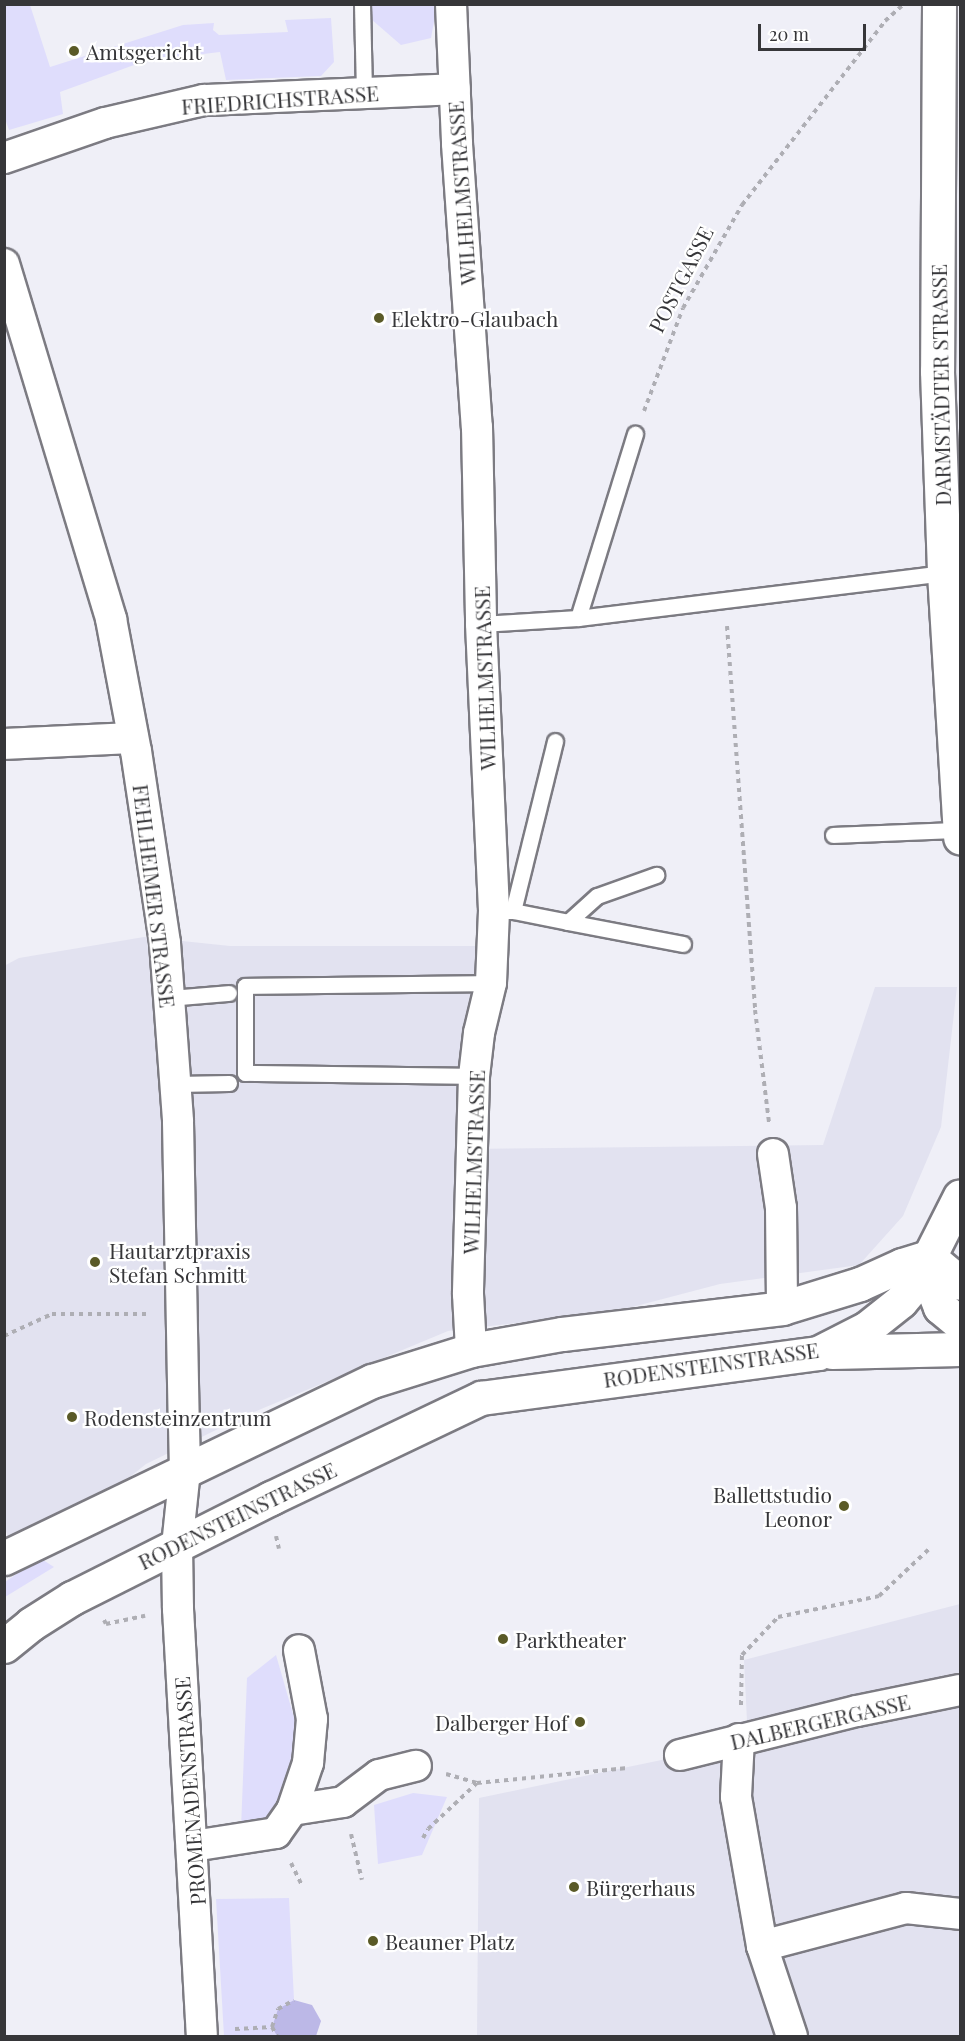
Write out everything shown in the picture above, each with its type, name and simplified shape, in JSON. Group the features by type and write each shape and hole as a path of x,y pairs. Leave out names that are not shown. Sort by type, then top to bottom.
{"main road":[{"name":"DARMSTÄDTER STRASSE","path":"939,4 937,371 944,573 960,838"},
{"path":"960,1196 929,1257 935,1294 940,1307 960,1324"},
{"path":"4,1558 372,1381 471,1350 562,1334 782,1308 860,1284 902,1264 929,1257"},
{"path":"929,1257 960,1283"},
{"name":"RODENSTEINSTRASSE","path":"4,1646 31,1624 72,1598 354,1457 481,1398 818,1353 883,1317 916,1282 929,1257"},
{"path":"818,1353 960,1349"}],"street":[{"name":"WILHELMSTRASSE","path":"452,4 454,89 477,427 481,624 503,911 491,983 479,1033 474,1076 468,1294 471,1350"},
{"name":"FRIEDRICHSTRASSE","path":"4,158 105,123 204,100 364,91 454,89"},
{"name":"FEHLHEIMER STRASSE","path":"4,264 111,620 133,738 164,933 176,1083 185,1470 177,1546"},
{"path":"4,744 133,738"},
{"path":"773,1154 781,1208 782,1308"},
{"name":"PROMENADENSTRASSE","path":"177,1546 178,1626 193,1845 202,2033"},
{"path":"193,1845 276,1833 292,1810 308,1763 312,1719 299,1650"},
{"name":"DALBERGERGASSE","path":"680,1755 739,1739 960,1690"},
{"path":"739,1739 736,1797 762,1946 792,2037"},
{"path":"292,1810 343,1802 379,1775 416,1766"},
{"path":"762,1946 906,1908 960,1914"}],"lane":[{"path":"362,4 364,91"},
{"path":"578,618 635,434"},
{"path":"481,624 578,618 944,573"},
{"path":"555,741 503,911 683,944"},
{"path":"833,835 960,830"},
{"path":"568,922 597,896 656,875"},
{"path":"474,1076 245,1073 245,986 491,983"},
{"path":"169,998 229,993"},
{"path":"176,1083 229,1083"}],"path":[{"name":"POSTGASSE","path":"635,434 683,308 742,205 885,21 904,4"},
{"path":"725,601 755,1010 773,1154"},
{"path":"4,1336 52,1314 181,1315"},
{"path":"275,1532 279,1549"},
{"path":"739,1739 742,1655 778,1617 879,1596 929,1549"},
{"path":"423,1838 428,1829 477,1783 627,1768"},
{"path":"343,1802 362,1880"},
{"path":"277,2037 272,2027 278,2009 294,2000"},
{"path":"202,2033 272,2027"}],"shaded area":[{"path":"4,5 30,5 50,67 183,25 214,23 213,30 219,35 288,32 285,20 331,18 334,62 321,76 226,80 220,52 145,61 60,92 63,114 9,130 4,116"},
{"path":"370,5 437,5 431,38 401,45 371,19"},
{"path":"144,937 230,946 477,946 481,970 463,1149 823,1145 875,987 957,987 941,1127 903,1216 859,1265 720,1284 617,1311 448,1331 249,1414 146,1464 116,1488 9,1539 5,1529 4,966 19,958"},
{"path":"40,1558 54,1567 5,1597 5,1582"},
{"path":"960,1604 960,2036 477,2036 479,1798 748,1742 744,1660"},
{"path":"276,1655 295,1721 290,1780 270,1821 241,1828 247,1678"},
{"path":"413,1793 447,1797 422,1855 378,1864 374,1805"},
{"path":"289,1898 294,2000 278,2009 272,2027 277,2036 224,2036 216,1899"},
{"path":"294,2000 312,2005 321,2021 316,2036 277,2036 272,2027 278,2009"}],"place":[{"name":"Amtsgericht","path":"74,51"},
{"name":"Elektro-Glaubach","path":"379,318"},
{"name":"Hautarztpraxis Stefan Schmitt","path":"95,1262"},
{"name":"Rodensteinzentrum","path":"72,1417"},
{"name":"Ballettstudio Leonor","path":"844,1506"},
{"name":"Parktheater","path":"503,1639"},
{"name":"Dalberger Hof","path":"580,1722"},
{"name":"Bürgerhaus","path":"574,1887"},
{"name":"Beauner Platz","path":"373,1941"}]}
